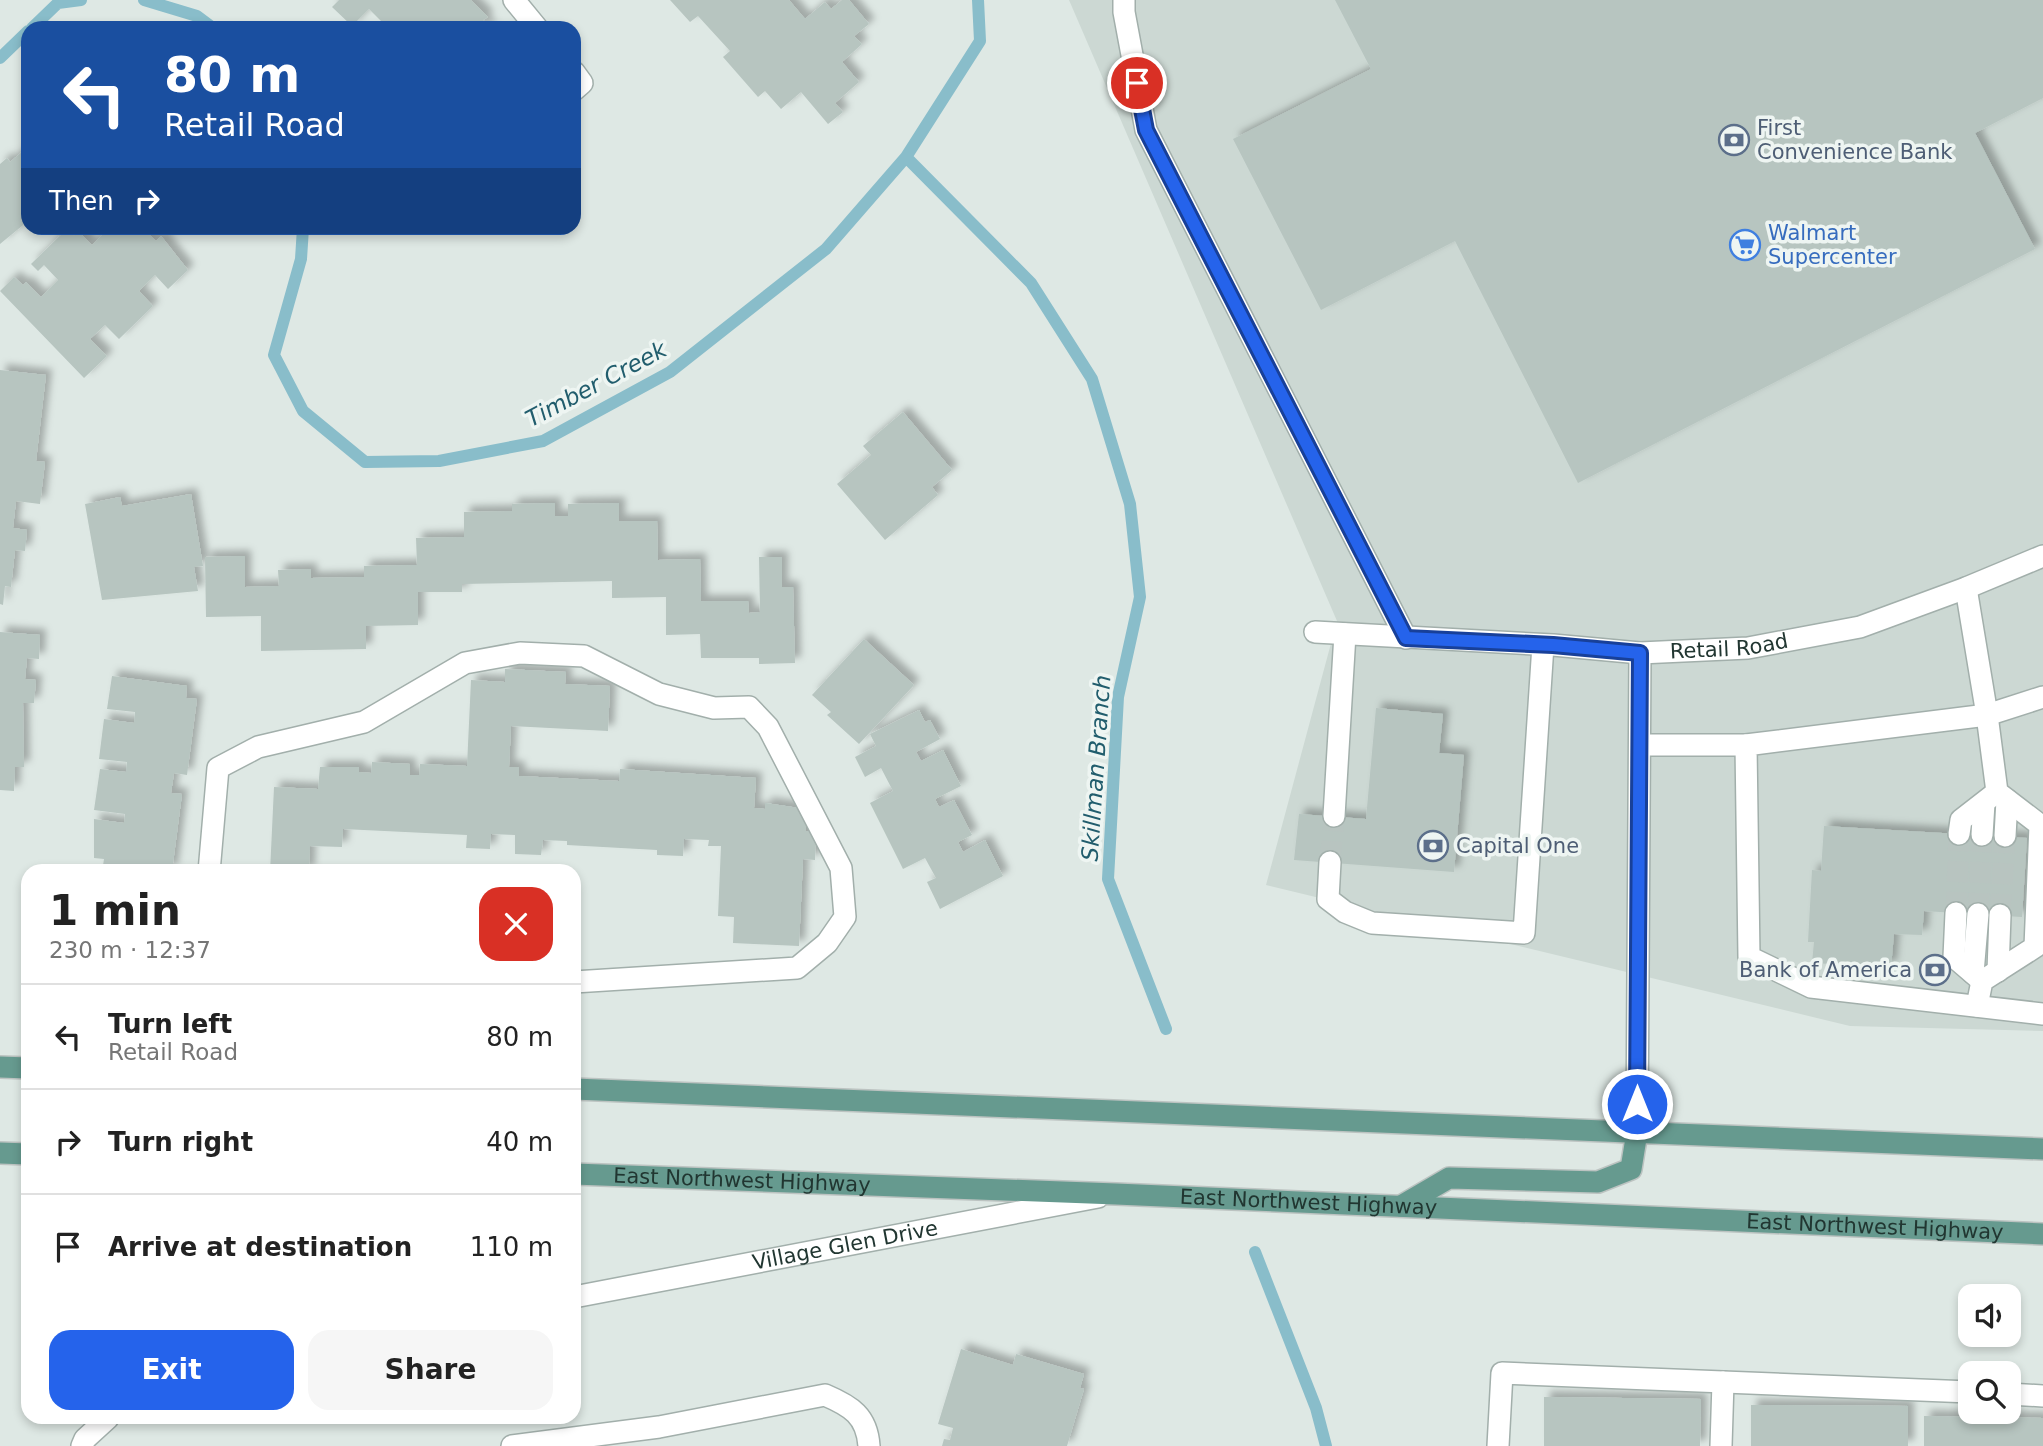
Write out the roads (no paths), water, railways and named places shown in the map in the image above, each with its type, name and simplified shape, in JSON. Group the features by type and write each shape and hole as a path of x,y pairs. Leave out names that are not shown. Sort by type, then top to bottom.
{"main road":[{"path":"0,1067 21,1068"},
{"path":"581,1089 2043,1149"},
{"path":"1400,1206 1448,1178 1598,1182 1631,1169 1637,1132"},
{"path":"0,1153 21,1154"},
{"name":"East Northwest Highway","path":"581,1174 1116,1194 2043,1234"}],"street":[{"path":"514,0 531,21"},
{"path":"1124,0 1146,130 1406,638"},
{"name":"Retail Road","path":"1315,632 1640,653 1748,648 1860,627 1966,589 2043,556"},
{"path":"1966,589 1987,715 1996,798 2005,836"},
{"path":"1334,816 1345,634"},
{"path":"1330,863 1328,899 1345,912 1372,923 1524,933 1543,645"},
{"path":"210,864 218,768 258,747 365,722 464,663 520,653 584,656 659,694 714,708 749,707 768,727 841,868 845,917 827,943 797,968 581,982"},
{"path":"1637,1132 1640,653"},
{"path":"1640,745 1746,745 1987,715 2043,697"},
{"path":"1746,745 1749,957 1811,988 2043,1013"},
{"path":"1959,834 1961,820 1996,798"},
{"path":"1982,835 1996,798"},
{"path":"1985,975 2035,947 2040,825 1996,798"},
{"path":"1956,913 1954,957 1985,975"},
{"path":"1978,914 1985,975"},
{"path":"1977,1006 2000,915"},
{"name":"Village Glen Drive","path":"581,1296 1116,1194"},
{"path":"1498,1446 1502,1373 1958,1392"},
{"path":"1721,1446 1723,1382"},
{"path":"512,1446 659,1427 825,1395 857,1413 866,1429 869,1446"},
{"path":"2021,1395 2043,1396"},
{"path":"82,1446 85,1438 101,1424"}],"waterway":[{"name":"Timber Creek","path":"39,21 58,3 81,0"},
{"name":"Timber Creek","path":"144,0 197,16 204,21"},
{"name":"Timber Creek","path":"303,235 301,259 274,355 303,411 365,462 439,461 543,441 670,372 826,249 906,157 980,41 978,0"},
{"name":"Timber Creek","path":"0,58 21,38"},
{"name":"Skillman Branch","path":"906,157 1031,283 1092,379 1130,504 1140,597 1118,697 1108,879 1166,1029"},
{"name":"Skillman Branch","path":"1255,1252 1316,1408 1326,1446"}],"tunnel":[{"path":"1330,862 1334,816"},
{"path":"1956,913 1959,834"},
{"path":"1978,914 1982,835"},
{"path":"2000,915 2005,836"}],"place":[{"name":"First Convenience Bank","path":"1734,140"},
{"name":"Walmart Supercenter","path":"1745,245"},
{"name":"Capital One","path":"1433,846"},
{"name":"Bank of America","path":"1935,970"}]}
